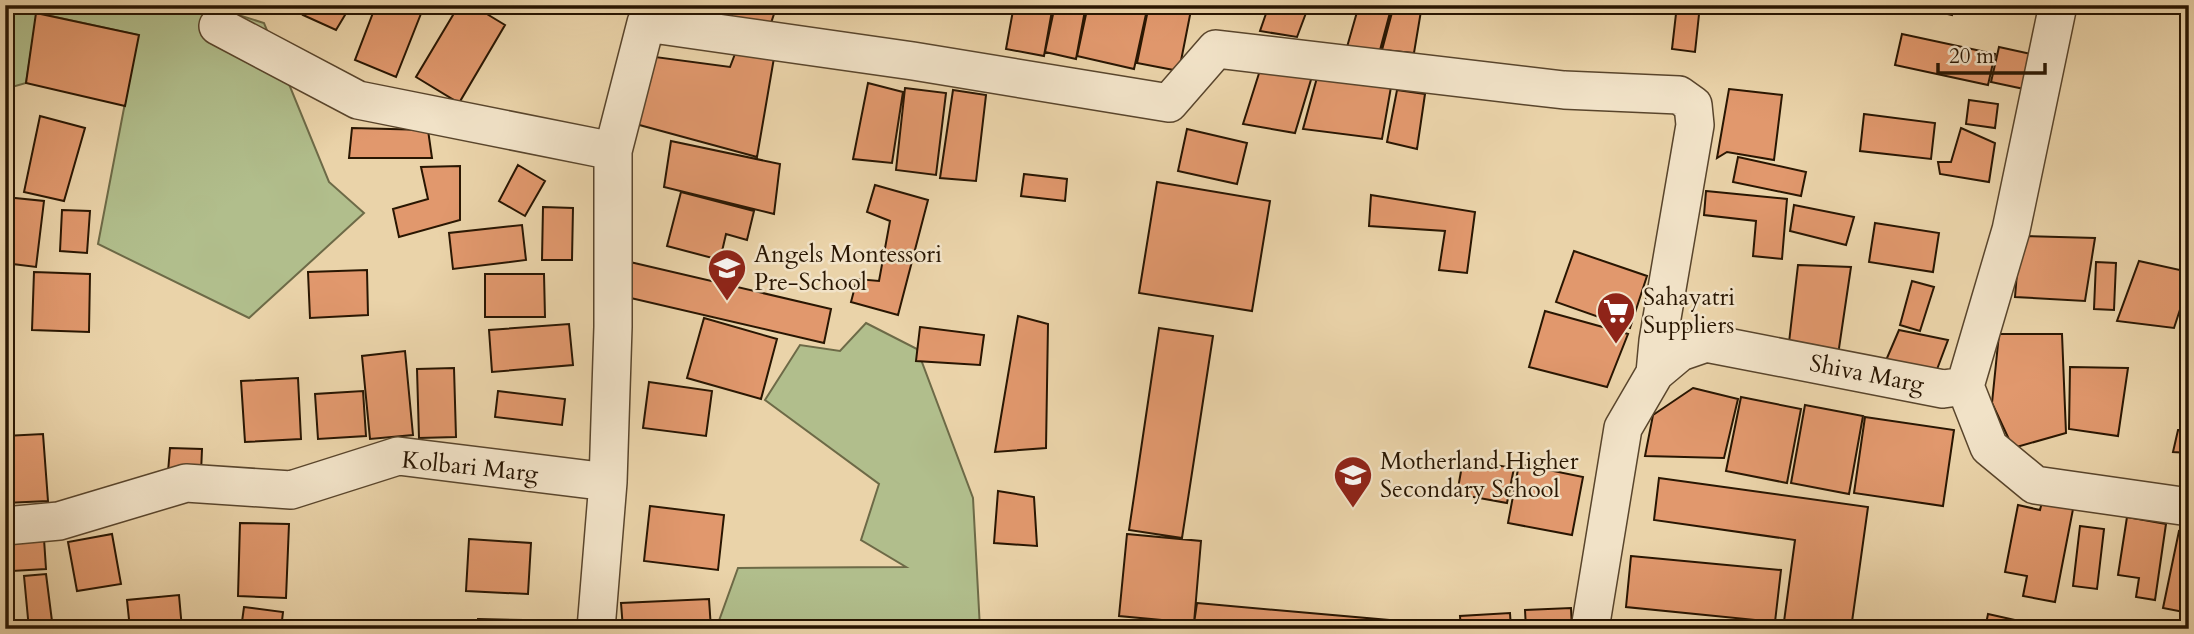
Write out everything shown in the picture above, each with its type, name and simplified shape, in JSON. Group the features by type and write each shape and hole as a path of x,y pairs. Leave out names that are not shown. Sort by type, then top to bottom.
{"street":[{"path":"2058,5 2011,230 1965,386 1989,447 2035,485 2189,507"},
{"path":"596,629 608,482 613,327 613,151 652,14 1169,103 1216,49 1564,90 1679,96 1693,105 1695,125 1658,341 1655,373"},
{"path":"218,26 358,100 613,151"},
{"name":"Shiva Marg","path":"1590,629 1623,428 1655,373 1680,352 1706,343 1943,389 1965,386"},
{"name":"Kolbari Marg","path":"5,526 60,520 186,483 291,490 398,456 608,482"}],"green space":[{"path":"5,5 207,5 264,23 329,182 364,213 249,318 98,244 138,35 37,13 26,83 5,89"},
{"path":"866,323 917,349 973,498 980,629 716,629 738,568 906,567 861,540 879,484 765,400 800,345 840,351"}],"building":[{"path":"310,5 351,5 336,30 303,15"},
{"path":"376,5 424,6 396,77 355,60"},
{"path":"459,5 472,5 505,25 459,103 416,77"},
{"path":"736,5 777,5 770,26 731,17"},
{"path":"1014,5 1053,5 1044,56 1006,49"},
{"path":"1055,5 1086,5 1076,59 1045,52"},
{"path":"1088,5 1148,5 1134,69 1077,56"},
{"path":"1149,5 1192,5 1179,71 1137,63"},
{"path":"1269,5 1309,5 1297,37 1260,31"},
{"path":"1359,5 1392,5 1380,50 1347,47"},
{"path":"1394,5 1422,5 1414,53 1382,50"},
{"path":"1677,5 1700,5 1695,52 1672,49"},
{"path":"1908,5 1954,5 1952,15"},
{"path":"2100,5 2162,5 2158,13"},
{"path":"36,13 139,35 125,106 26,83"},
{"path":"1902,34 1995,54 1988,85 1895,65"},
{"path":"738,46 775,52 757,157 632,123 648,56 730,67"},
{"path":"1999,47 2031,54 2024,89 1991,82"},
{"path":"1261,67 1313,73 1295,133 1243,124"},
{"path":"1318,74 1391,87 1382,139 1303,129"},
{"path":"868,83 903,92 892,163 853,159"},
{"path":"905,88 946,93 936,175 896,170"},
{"path":"1729,89 1782,95 1774,160 1727,152 1717,158"},
{"path":"953,90 986,95 976,181 940,178"},
{"path":"1397,90 1425,94 1417,149 1387,142"},
{"path":"1969,100 1998,104 1995,128 1966,124"},
{"path":"1864,114 1935,123 1931,159 1860,151"},
{"path":"40,116 85,128 64,201 24,192"},
{"path":"352,128 428,130 432,158 349,158"},
{"path":"1961,128 1995,143 1989,182 1940,174 1938,162 1951,162"},
{"path":"1187,129 1247,143 1237,184 1178,171"},
{"path":"671,141 780,164 774,214 664,187"},
{"path":"1738,157 1806,172 1801,196 1733,182"},
{"path":"518,165 545,181 525,216 499,201"},
{"path":"460,166 460,220 399,237 393,209 428,199 421,167"},
{"path":"1024,174 1067,179 1065,201 1021,196"},
{"path":"1157,182 1270,201 1252,311 1139,293"},
{"path":"875,185 928,200 898,315 851,302 857,279 879,281 890,221 867,212"},
{"path":"1706,191 1787,199 1782,259 1753,256 1756,221 1704,215"},
{"path":"681,192 754,211 747,240 726,234 720,260 667,246"},
{"path":"1371,195 1475,212 1467,273 1439,270 1445,231 1369,226"},
{"path":"5,197 44,201 36,267 5,263"},
{"path":"1794,205 1854,217 1846,245 1790,231"},
{"path":"543,207 573,208 572,260 542,260"},
{"path":"62,210 90,211 87,253 60,251"},
{"path":"1875,223 1939,233 1933,272 1869,262"},
{"path":"522,225 526,260 453,269 449,233"},
{"path":"2020,236 2095,238 2085,301 2015,297"},
{"path":"1574,251 1647,276 1630,328 1556,302"},
{"path":"2139,261 2189,272 2189,282 2174,328 2117,321"},
{"name":"Angels Montessori Pre-School","path":"630,262 831,309 824,343 622,296"},
{"path":"2096,262 2116,263 2114,310 2094,309"},
{"path":"1798,265 1851,267 1838,355 1788,351"},
{"path":"367,270 368,315 310,318 308,272"},
{"path":"34,272 90,274 89,332 32,330"},
{"path":"485,274 544,274 545,317 485,317"},
{"path":"1912,281 1934,287 1920,331 1900,325"},
{"path":"1545,311 1628,334 1607,387 1529,367"},
{"path":"1018,316 1048,324 1046,448 995,452"},
{"path":"704,318 777,339 761,399 687,378"},
{"path":"569,324 573,365 492,372 489,330"},
{"path":"920,327 984,335 980,365 916,361"},
{"path":"1159,328 1213,336 1182,538 1129,530"},
{"path":"1899,330 1948,340 1933,380 1881,372"},
{"path":"1999,334 2062,334 2066,433 2013,448 1992,403"},
{"path":"405,351 413,435 370,439 362,356"},
{"path":"2182,365 2189,365 2189,409 2181,409"},
{"path":"2070,367 2128,368 2118,436 2069,429"},
{"path":"454,368 456,437 419,438 417,369"},
{"path":"298,378 301,439 245,442 241,381"},
{"path":"649,382 712,391 706,436 643,428"},
{"path":"1693,388 1738,399 1724,458 1645,456 1653,415"},
{"path":"363,391 366,436 318,439 315,394"},
{"path":"498,391 565,399 562,425 495,417"},
{"path":"1741,397 1801,409 1787,483 1726,471"},
{"path":"1805,405 1863,416 1849,494 1791,483"},
{"path":"1865,417 1954,430 1943,506 1854,493"},
{"path":"2178,430 2189,431 2189,453 2173,452"},
{"path":"43,434 48,501 5,503 5,436"},
{"path":"170,448 202,449 201,473 168,472"},
{"path":"1463,460 1514,468 1507,503 1457,494"},
{"path":"1519,464 1583,477 1572,535 1508,523"},
{"path":"1659,478 1868,507 1851,629 1783,629 1795,540 1654,520"},
{"path":"998,491 1034,497 1037,546 994,543"},
{"path":"2043,498 2074,504 2055,602 2023,596 2027,576 2005,572 2018,505 2040,510"},
{"path":"650,506 724,515 718,570 644,561"},
{"path":"2127,517 2166,524 2155,600 2136,597 2139,578 2118,575"},
{"path":"240,523 289,524 286,598 238,596"},
{"path":"2080,526 2104,529 2097,589 2073,586"},
{"path":"2179,531 2189,533 2189,613 2163,608"},
{"path":"112,534 121,584 77,591 68,542"},
{"path":"1127,534 1201,541 1194,623 1119,616"},
{"path":"44,539 46,569 12,571 9,542"},
{"path":"469,539 531,543 528,594 466,591"},
{"path":"1631,556 1781,570 1775,622 1626,607"},
{"path":"46,574 53,629 29,629 24,576"},
{"path":"179,595 182,629 130,629 127,600"},
{"path":"709,599 711,629 623,629 621,603"},
{"path":"1197,603 1457,626 1457,629 1229,629 1194,623"},
{"path":"244,607 283,612 281,629 241,629"},
{"path":"1571,608 1572,629 1526,629 1525,610"},
{"path":"1510,613 1511,629 1461,629 1460,616"},
{"path":"1988,614 2051,628 1985,629"},
{"path":"478,619 523,620 522,629 478,629"}],"place":[{"name":"Angels Montessori Pre-School","path":"727,302"},
{"name":"Sahayatri Suppliers","path":"1616,345"},
{"name":"Motherland Higher Secondary School","path":"1353,509"}]}
